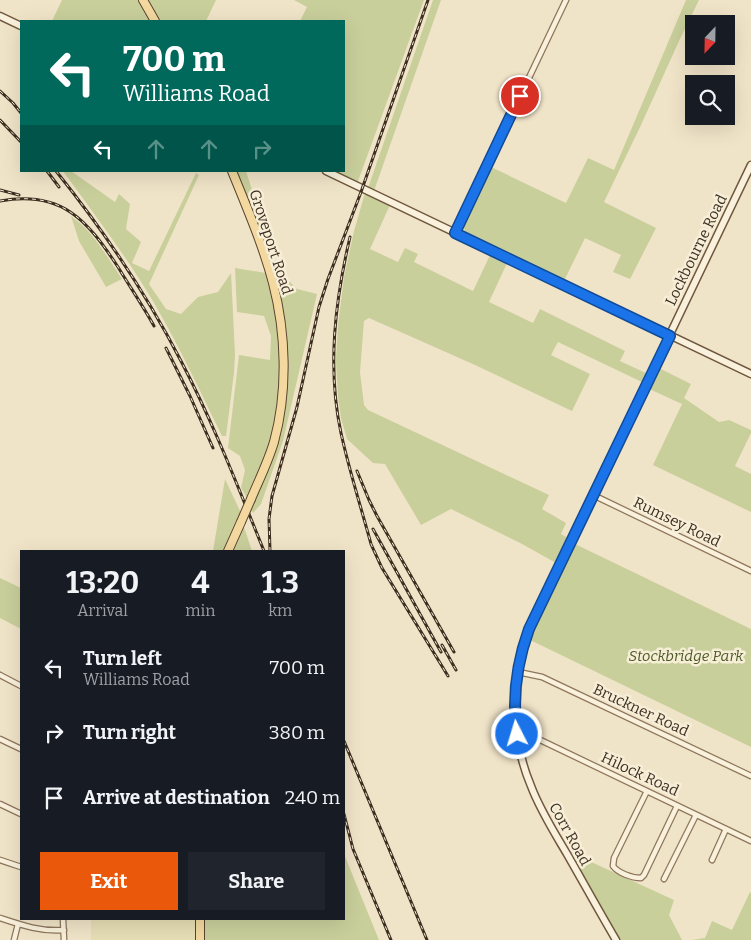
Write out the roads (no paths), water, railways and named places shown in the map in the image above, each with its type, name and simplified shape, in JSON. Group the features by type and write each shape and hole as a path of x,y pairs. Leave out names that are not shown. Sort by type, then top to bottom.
{"main road":[{"path":"143,0 154,20"},
{"name":"Groveport Road","path":"228,550 270,454 279,421 283,384 282,337 271,276 232,172"},
{"path":"200,920 200,940"}],"street":[{"path":"455,233 566,0"},
{"path":"0,16 20,26"},
{"name":"Lockbourne Road","path":"517,734 515,706 518,672 532,622 751,165"},
{"path":"328,172 751,374"},
{"name":"Rumsey Road","path":"593,495 751,571"},
{"name":"Bruckner Road","path":"518,672 542,677 751,776"},
{"path":"0,676 20,686"},
{"name":"Hilock Road","path":"517,734 528,735 751,841"},
{"name":"Corr Road","path":"517,734 524,765 534,794 616,940"},
{"path":"0,739 20,749"},
{"path":"646,791 614,858 613,866 616,870 634,878 641,878 644,875 677,806"},
{"path":"0,804 20,814"},
{"path":"664,879 696,815"},
{"path":"712,860 726,829"},
{"path":"0,860 20,867"},
{"path":"0,918 38,930 64,930"},
{"path":"63,920 64,940"},
{"path":"14,940 18,924"}],"railway":[{"path":"270,550 269,519 272,496 297,407 319,307 428,0"},
{"path":"0,91 20,112"},
{"path":"0,120 20,141"},
{"path":"48,172 59,187"},
{"path":"57,172 91,216 123,263 168,336 193,384 214,431 264,550"},
{"path":"0,190 19,195"},
{"path":"0,201 40,200 71,212 95,235 107,250 154,326"},
{"path":"350,237 340,285 335,335 334,384 341,433 371,544 382,568 448,676"},
{"path":"166,348 213,448"},
{"path":"357,471 377,516 454,652"},
{"path":"373,529 441,652"},
{"path":"442,645 456,670"},
{"path":"345,743 427,940"},
{"path":"345,818 353,849 391,940"}],"park label":[{"name":"Stockbridge Park","path":"686,656"}]}
